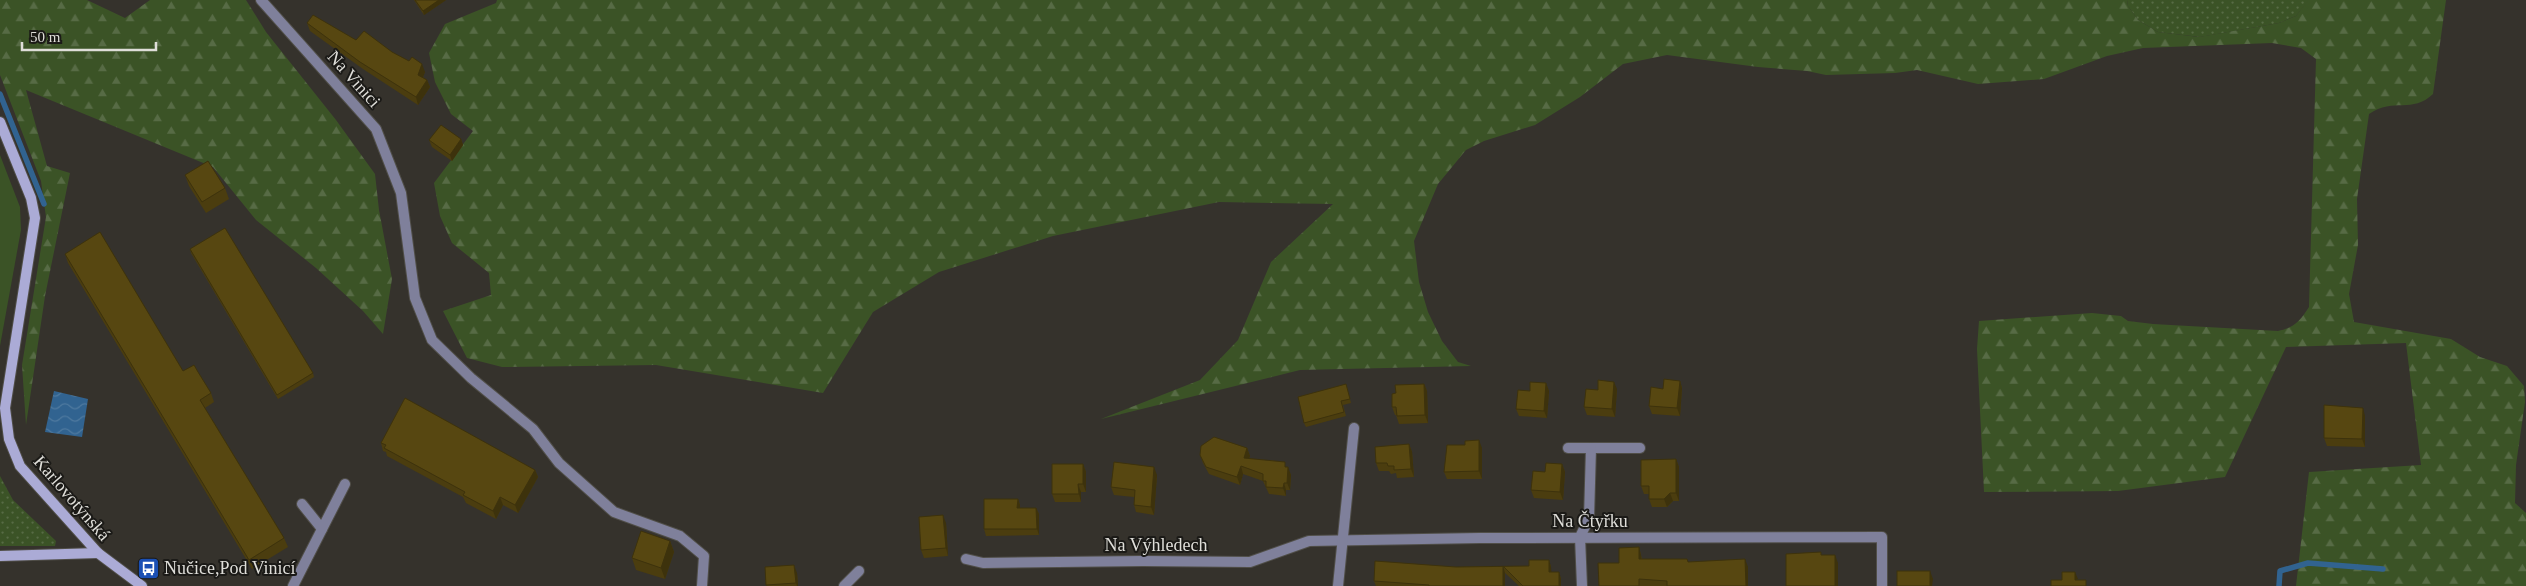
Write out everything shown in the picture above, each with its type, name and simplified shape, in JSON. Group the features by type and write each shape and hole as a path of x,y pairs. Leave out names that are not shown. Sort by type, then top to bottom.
{"main road":[{"name":"Karlovotýnská","path":"0,122 31,198 34,218 2,412 8,439 20,466 98,553 142,586"},
{"path":"0,556 98,553"}],"street":[{"name":"Na Vinici","path":"262,0 376,129 401,193 415,298 432,340 471,378 533,428 559,463 614,512 680,536 704,556 702,586"},
{"path":"1338,586 1343,542 1343,518 1354,428"},
{"path":"1568,448 1640,448"},
{"path":"1582,586 1580,538 1589,518 1591,448"},
{"path":"293,586 345,484"},
{"path":"302,504 322,530"},
{"name":"Na Čtyřku","path":"1343,542 1480,538 1882,537 1882,586"},
{"name":"Na Výhledech","path":"966,559 983,563 1143,560 1250,562 1309,541 1343,542"},
{"path":"844,586 859,571"}],"green space":[{"path":"0,0 87,0 125,18 150,0 246,0 266,32 336,120 375,174 379,210 392,279 383,334 363,311 316,268 256,220 213,167 26,90 47,166 70,173 45,296 26,425 22,365 46,217 41,181 0,75"},
{"path":"497,0 2127,0 2128,6 2138,20 2158,32 2199,37 2279,23 2296,16 2308,0 2446,0 2433,94 2418,103 2395,105 2378,109 2369,114 2357,199 2358,245 2349,294 2354,322 2451,339 2480,357 2507,366 2524,386 2525,402 2516,465 2515,503 2526,513 2526,586 2296,586 2309,472 2421,465 2406,343 2286,347 2225,477 2118,491 1984,492 1977,349 1979,321 2092,313 2121,316 2128,321 2153,324 2278,331 2292,326 2306,312 2309,307 2316,59 2301,48 2272,43 2143,48 2107,56 2044,79 1978,84 1917,70 1895,73 1826,75 1807,71 1758,67 1667,55 1623,64 1580,97 1535,125 1484,141 1466,150 1438,184 1414,241 1419,282 1428,312 1442,341 1458,362 1471,366 1300,370 1101,419 1200,380 1238,340 1271,262 1333,204 1219,202 1053,236 939,272 873,312 823,393 656,365 502,367 467,358 443,311 491,295 489,273 452,243 440,216 434,183 473,131 451,114 435,82 429,53 445,24 496,3"},
{"path":"2127,0 2308,1 2296,16 2279,23 2200,37 2158,32 2138,20 2128,6"},
{"path":"0,155 20,207 21,230 0,346"},
{"path":"0,476 13,500 56,541 55,546 0,546"}],"water":[{"path":"54,391 88,399 82,437 45,432"}],"building":[{"path":"415,0 439,0 423,11"},
{"path":"313,15 356,40 364,31 392,52 409,61 412,57 422,64 418,75 427,80 416,97 360,62 307,23"},
{"path":"441,125 461,139 450,155 429,140"},
{"path":"208,161 225,188 202,202 185,175"},
{"path":"225,228 313,373 277,395 190,249"},
{"path":"100,232 183,371 194,365 211,393 200,400 284,538 249,560 65,254"},
{"path":"1664,379 1680,381 1677,408 1649,406 1651,387 1663,389"},
{"path":"1598,380 1614,382 1612,409 1584,407 1586,389 1598,390"},
{"path":"1530,382 1546,383 1544,411 1516,409 1518,390 1530,391"},
{"path":"1346,384 1350,399 1341,401 1344,412 1304,423 1298,397"},
{"path":"1424,384 1425,415 1397,416 1396,407 1392,407 1392,394 1396,393 1395,385"},
{"path":"405,398 535,470 515,505 500,497 493,511 463,495 465,492 384,448 386,445 381,443"},
{"path":"2324,405 2363,408 2362,439 2324,438"},
{"path":"1214,437 1247,448 1244,458 1285,462 1285,467 1288,467 1287,483 1284,483 1283,488 1266,487 1266,481 1263,481 1263,474 1241,466 1237,477 1206,467 1200,455 1201,446"},
{"path":"1479,440 1479,471 1444,472 1447,445 1465,445 1465,441"},
{"path":"1409,444 1411,469 1394,470 1394,466 1388,466 1387,463 1376,463 1375,447"},
{"path":"1676,459 1676,493 1670,493 1664,499 1649,499 1649,486 1641,486 1641,460"},
{"path":"1114,462 1154,467 1151,507 1134,505 1135,490 1111,487"},
{"path":"1546,463 1562,464 1560,492 1531,490 1533,471 1545,472"},
{"path":"1052,464 1083,464 1083,484 1078,484 1079,494 1052,494"},
{"path":"984,499 1018,499 1017,508 1036,508 1037,529 984,529"},
{"path":"943,515 946,548 921,550 919,517"},
{"path":"641,531 670,541 661,568 632,558"},
{"path":"1639,547 1639,559 1687,559 1688,562 1745,559 1746,586 1667,586 1667,581 1639,579 1639,586 1599,586 1598,563 1619,563 1619,548"},
{"path":"1821,552 1821,555 1835,555 1835,586 1786,586 1786,554"},
{"path":"1529,560 1549,560 1549,572 1559,572 1559,586 1523,586 1503,566 1529,566"},
{"path":"1375,561 1456,567 1503,566 1503,586 1429,586 1374,581"},
{"path":"794,565 796,583 766,585 765,567"},
{"path":"1897,571 1930,571 1930,586 1897,586"},
{"path":"2062,572 2075,572 2075,580 2086,580 2086,586 2051,586 2051,580 2062,580"}],"waterway":[{"path":"0,94 44,204"},
{"path":"2279,586 2280,571 2308,563 2383,569"}],"place":[{"name":"Nučice,Pod Vinicí","path":"148,568"}]}
